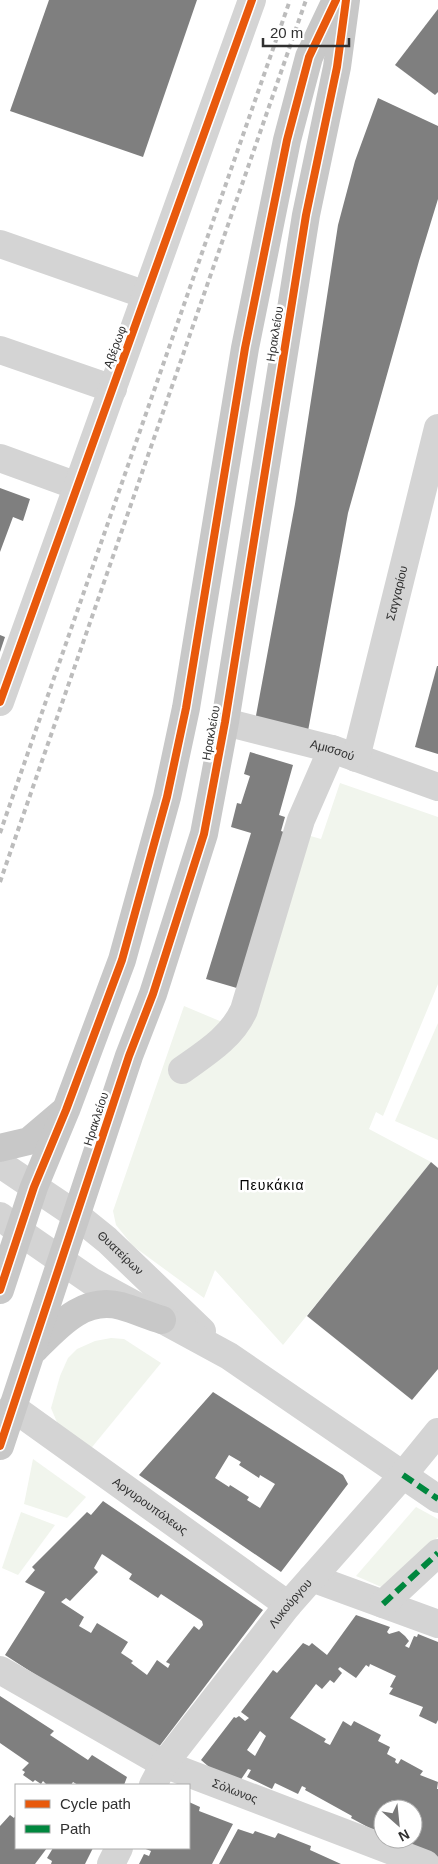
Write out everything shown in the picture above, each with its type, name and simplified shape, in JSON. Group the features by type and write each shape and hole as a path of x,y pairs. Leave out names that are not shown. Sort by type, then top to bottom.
{"main road":[{"name":"Ηρακλείου","path":"0,1290 10,1224 34,1187 66,1110 122,960 167,797 186,708 246,348 287,140 309,57 336,0"},
{"name":"Ηρακλείου","path":"0,1446 129,1056 153,994 204,834 225,722 306,215 337,67 346,0"},
{"path":"0,1148 29,1141 66,1110"},
{"path":"30,1353 62,1322 83,1308 99,1305 119,1305 162,1320"}],"street":[{"name":"Αβέρωφ","path":"0,702 252,0"},
{"path":"0,244 146,295"},
{"path":"0,350 112,389"},
{"name":"Σαγγαρίου","path":"182,1070 226,1037 238,1023 244,1010 301,820 344,754 438,428"},
{"path":"0,458 77,486"},
{"name":"Αμισσού","path":"225,722 344,754 438,787"},
{"name":"Θυατείρων","path":"0,1164 76,1215 107,1240 229,1356"},
{"name":"Θυατείρων","path":"10,1224 91,1281 229,1356 438,1499"},
{"name":"Αργυρουπόλεως","path":"12,1407 288,1605"},
{"name":"Λυκούργου","path":"158,1775 288,1605 403,1475 438,1432"},
{"path":"383,1604 438,1553"},
{"path":"312,1578 438,1624"},
{"name":"Σόλωνος","path":"0,1670 158,1775 185,1784"},
{"name":"Σόλωνος","path":"190,1786 426,1864"},
{"path":"111,1864 118,1849"}],"shaded area":[{"path":"340,783 438,817 438,984 383,1116 376,1112 369,1129 431,1162 283,1345 215,1270 204,1298 133,1246 116,1225 113,1211 184,1006 246,1032 307,835 321,839"},
{"path":"438,1023 438,1140 395,1121"},
{"path":"111,1338 124,1339 161,1363 88,1452 59,1427 51,1408 60,1376 68,1358 77,1349 95,1341"},
{"path":"33,1459 86,1497 67,1518 24,1504"},
{"path":"416,1507 438,1519 438,1537 386,1589 356,1576"},
{"path":"21,1512 55,1525 18,1575 2,1568"}],"building":[{"path":"49,0 197,0 143,157 10,111"},
{"path":"438,9 438,92 435,95 395,65"},
{"path":"378,98 438,126 438,199 348,513 308,731 255,721 295,504 338,225 355,161"},
{"path":"0,488 30,499 23,521 13,517 0,552"},
{"path":"0,635 5,637 0,652"},
{"path":"438,666 438,754 415,747"},
{"path":"250,752 293,765 279,815 285,817 281,831 295,836 247,991 206,979 251,833 231,827 237,803 241,804 250,776 244,774"},
{"path":"431,1162 438,1168 438,1369 412,1400 307,1316"},
{"path":"213,1392 343,1475 348,1484 281,1572 139,1475","holes":["229,1455 241,1462 239,1465 259,1478 260,1475 275,1484 260,1508 247,1500 249,1497 215,1478"]},
{"path":"103,1501 263,1610 155,1752 5,1655 45,1592 25,1582 35,1570 32,1567 87,1512 91,1515","holes":["102,1554 132,1574 129,1579 158,1598 161,1594 202,1621 203,1625 199,1630 194,1626 166,1662 170,1664 168,1668 157,1660 147,1675 131,1663 133,1661 121,1653 128,1642 97,1623 91,1633 79,1626 84,1617 61,1602 66,1598 70,1601 98,1572 94,1568"]},
{"path":"356,1615 390,1627 387,1632 389,1634 399,1631 409,1641 405,1646 409,1648 414,1636 417,1637 418,1634 438,1642 438,1720 436,1724 419,1716 423,1707 389,1694 393,1688 390,1687 396,1676 370,1664 369,1667 366,1665 356,1678 340,1667 338,1669 342,1673 334,1683 330,1680 322,1689 316,1684 290,1718 326,1739 324,1742 330,1745 343,1721 351,1726 354,1721 381,1735 378,1741 390,1747 387,1754 396,1759 395,1762 398,1764 401,1759 423,1771 420,1775 438,1782 438,1861 415,1849 423,1849 423,1799 373,1799 373,1830 305,1790 306,1788 302,1786 298,1794 275,1783 272,1789 247,1777 251,1770 248,1769 240,1781 222,1778 201,1760 234,1717 239,1716 245,1721 249,1718 241,1712 273,1670 277,1673 303,1643 309,1646 312,1643 327,1655","holes":["260,1731 266,1736 255,1756 247,1750"]},
{"path":"0,1696 54,1731 50,1735 88,1760 92,1755 127,1777 124,1784 76,1784 73,1782 72,1784 46,1784 43,1781 41,1784 35,1780 33,1782 23,1775 25,1772 22,1770 29,1763 0,1743"},
{"path":"190,1802 200,1807 199,1811 233,1824 212,1864 139,1864 144,1854 149,1856 151,1851 146,1849 190,1849"},
{"path":"10,1815 14,1818 15,1816 15,1849 46,1849 35,1864 0,1864 0,1826"},
{"path":"238,1829 253,1834 255,1831 275,1838 278,1833 311,1846 310,1850 341,1864 219,1864"},
{"path":"52,1849 92,1849 85,1864 51,1864 52,1861 47,1858"}],"railway":[{"path":"0,833 290,0"},
{"path":"0,882 306,0"}],"marked path":[{"path":"403,1475 438,1499"},
{"path":"383,1604 438,1553"}],"cycle path":[{"path":"0,702 252,0"},
{"path":"0,1290 34,1187 66,1110 122,960 167,797 186,708 245,348 287,140 309,57 336,0"},
{"path":"0,1446 129,1056 153,994 204,834 225,722 306,215 337,67 346,0"}],"district":[{"name":"Πευκάκια","path":"272,1185"}]}
